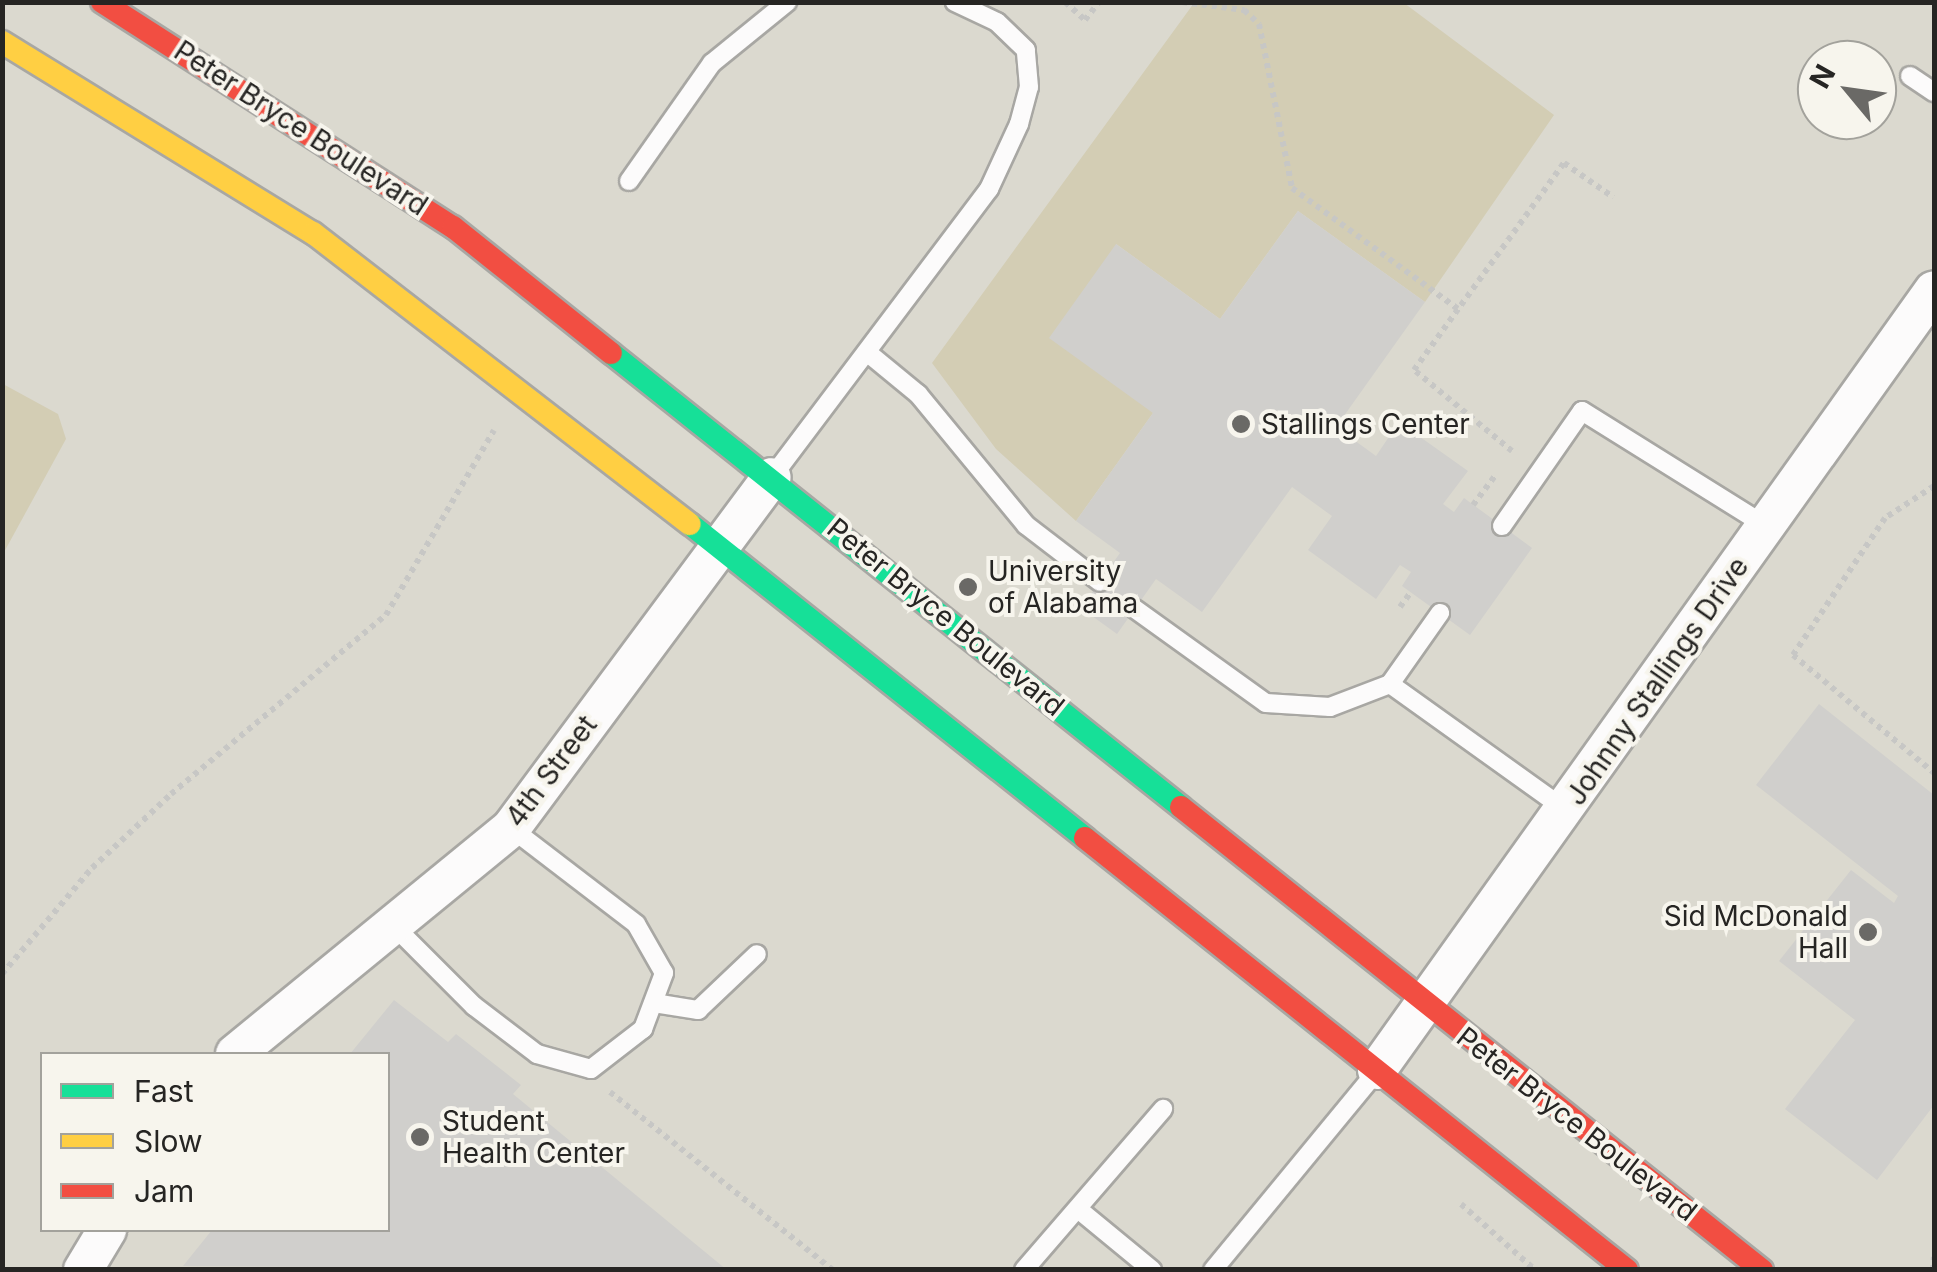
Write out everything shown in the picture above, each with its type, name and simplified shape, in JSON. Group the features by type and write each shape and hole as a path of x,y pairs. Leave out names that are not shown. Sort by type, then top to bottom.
{"street":[{"name":"Peter Bryce Boulevard","path":"112,5 453,227 772,477 1762,1270"},
{"path":"2,42 313,232 720,544 1627,1270"},
{"name":"Johnny Stallings Drive","path":"1377,1070 1567,810 1934,290"},
{"name":"4th Street","path":"237,1052 511,828 772,477"},
{"path":"83,1270 106,1232"}],"lane":[{"path":"629,181 712,63 787,2"},
{"path":"772,477 989,189 1029,87 1026,50 997,22 955,2"},
{"path":"1910,76 1934,92"},
{"path":"868,352 918,394 1026,525 1100,582"},
{"path":"1502,526 1582,410 1766,526"},
{"path":"1135,609 1266,703 1330,707 1390,684 1440,613"},
{"path":"1390,684 1567,810"},
{"path":"392,924 474,1006 537,1054 591,1069 643,1029 664,974 636,924 511,828"},
{"path":"654,1003 698,1010 757,954"},
{"path":"1213,1270 1377,1070"},
{"path":"1024,1270 1163,1109"},
{"path":"1078,1209 1152,1270"}],"path":[{"path":"1065,2 1085,20 1098,2"},
{"path":"1182,2 1244,10 1266,40 1292,188 1458,308"},
{"path":"1473,505 1515,446 1414,370 1564,163 1613,197"},
{"path":"2,974 92,868 170,794 386,615 498,425"},
{"path":"1934,486 1884,518 1794,655 1934,773"},
{"path":"1400,607 1410,592"},
{"path":"602,1084 833,1270"},
{"path":"1932,1270 1934,1258"}],"shaded area":[{"name":"University of Alabama","path":"3,3 1934,3 1934,1269 3,1269"},
{"path":"1194,3 1404,3 1554,115 1425,302 1298,211 1220,319 1116,244 1153,413 1076,521 996,449 932,363"},
{"path":"3,384 58,414 66,439 3,554"}],"building":[{"name":"Stallings Center","path":"1298,211 1425,302 1336,427 1376,456 1399,422 1468,471 1443,504 1454,512 1464,498 1532,548 1470,635 1402,586 1411,572 1400,565 1376,599 1308,550 1332,516 1292,487 1202,612 1156,579 1117,634 1081,608 1120,553 1076,521 1153,413 1049,338 1116,244 1220,319"},
{"name":"Sid McDonald Hall","path":"1819,704 1934,795 1934,1105 1877,1180 1785,1109 1855,1020 1779,961 1851,870 1894,903 1898,896 1756,785"},
{"path":"394,1000 448,1042 456,1034 521,1085 513,1094 727,1270 183,1266 210,1232 390,1232 390,1052 352,1052"}],"traffic: fast":[{"path":"611,353 1181,807"},
{"path":"690,524 1085,838"}],"traffic: slow":[{"path":"2,42 313,233 690,524"}],"traffic: jam":[{"path":"102,2 453,227 611,353"},
{"path":"1181,807 1762,1270"},
{"path":"1085,838 1627,1270"}],"place":[{"name":"Stallings Center","path":"1241,424"},
{"name":"University of Alabama","path":"968,587"},
{"name":"Sid McDonald Hall","path":"1868,932"},
{"name":"Student Health Center","path":"420,1137"}]}
